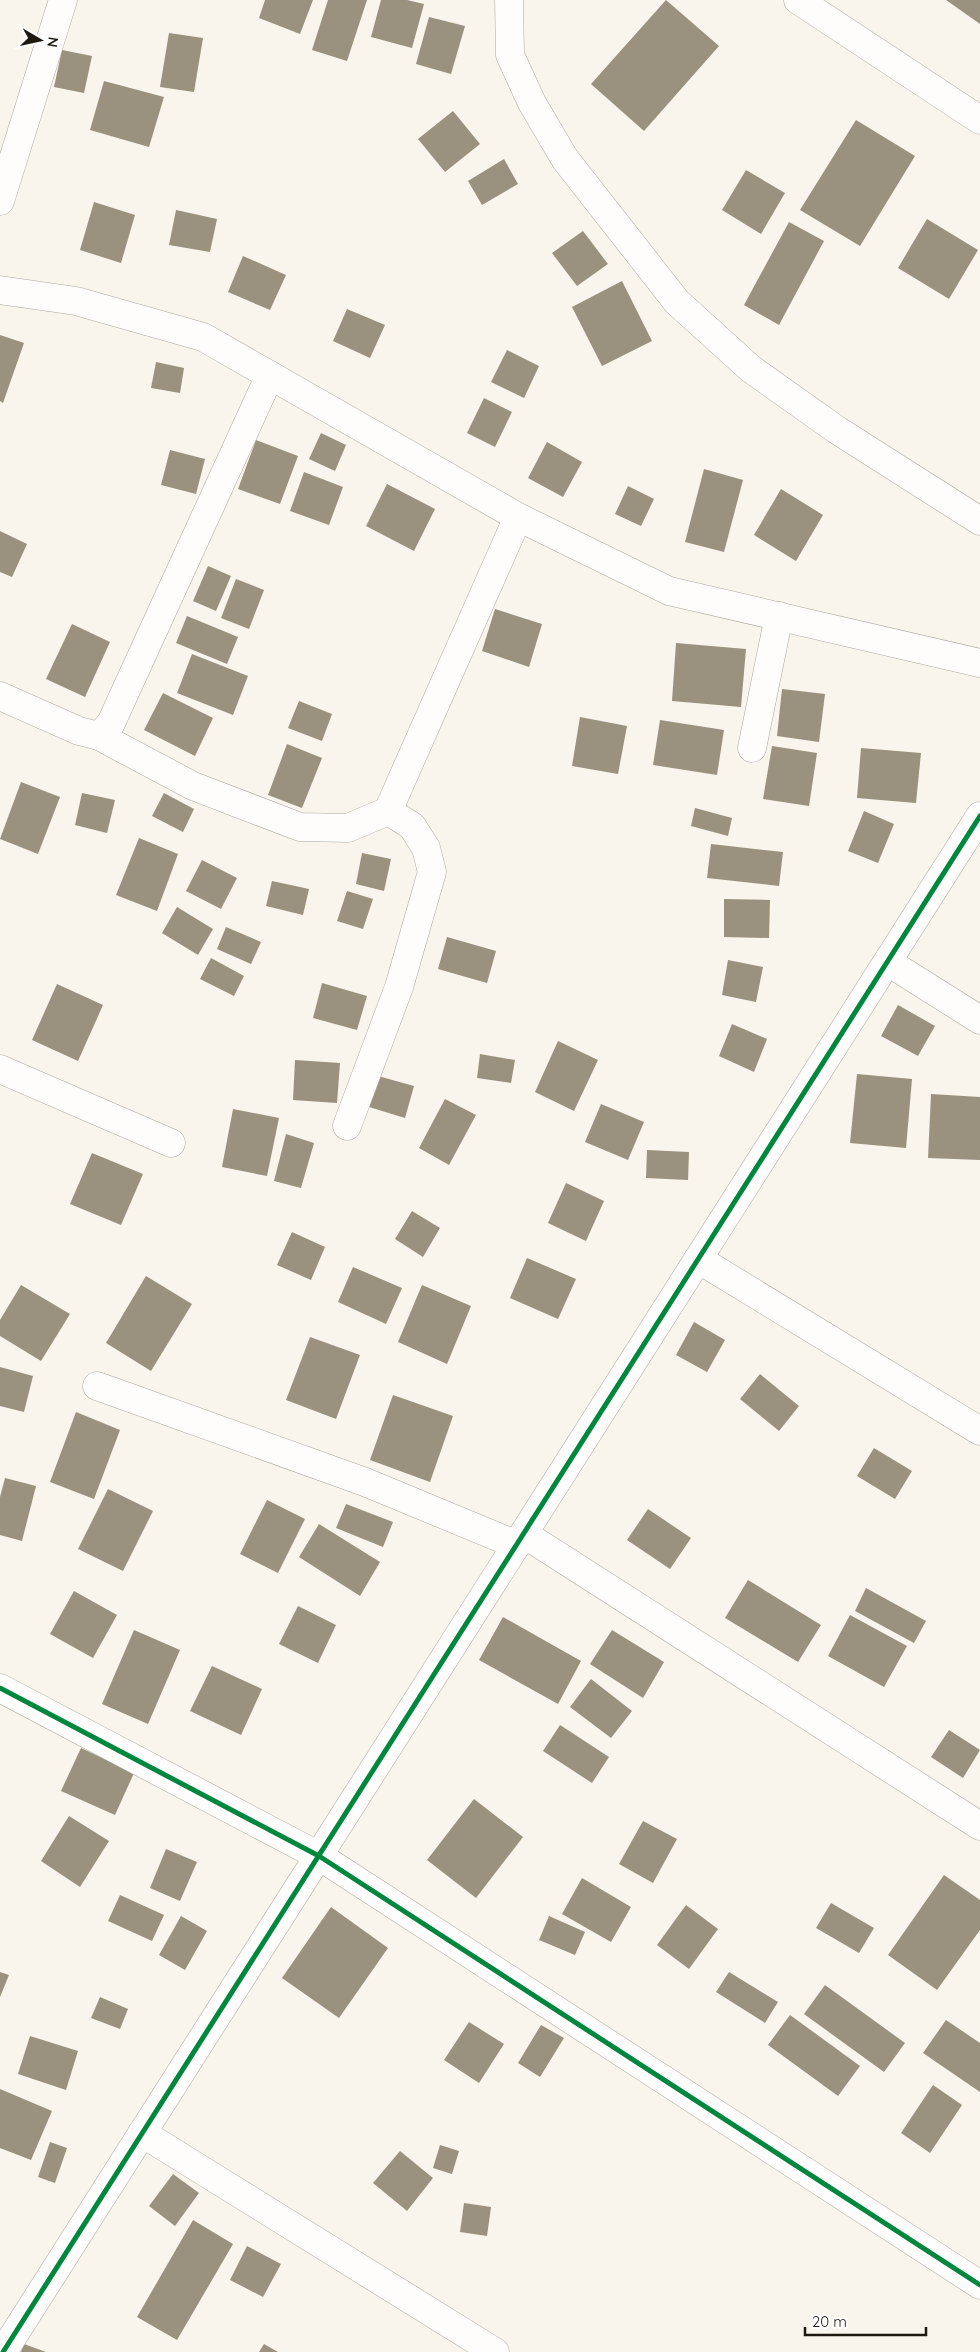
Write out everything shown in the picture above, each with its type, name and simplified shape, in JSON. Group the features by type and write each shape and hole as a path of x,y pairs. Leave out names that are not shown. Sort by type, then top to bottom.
{"street":[{"path":"0,201 63,0"},
{"path":"509,0 510,55 532,103 565,159 677,302 751,369 836,430 980,521"},
{"path":"798,0 980,120"},
{"path":"0,290 76,301 203,337 518,516 669,591 980,662"},
{"path":"99,736 110,722 270,375"},
{"path":"0,696 79,731 99,736 193,786 300,827 348,828 388,811 518,516"},
{"path":"752,748 779,616"},
{"path":"346,1126 399,987 432,872 426,848 412,826 388,811"},
{"path":"3,2352 980,816"},
{"path":"888,962 980,1020"},
{"path":"0,1069 171,1143"},
{"path":"698,1260 980,1430"},
{"path":"97,1386 520,1539 980,1826"},
{"path":"0,1688 319,1856 980,2285"},
{"path":"142,2134 495,2352"}],"building":[{"path":"265,0 313,0 300,34 259,18"},
{"path":"328,0 367,0 347,61 312,50"},
{"path":"381,0 407,0 424,4 412,48 371,37"},
{"path":"666,0 719,46 644,131 591,84"},
{"path":"946,0 980,0 980,24"},
{"path":"429,17 465,26 451,74 416,64"},
{"path":"169,33 203,38 194,92 160,87"},
{"path":"62,50 92,56 84,93 54,87"},
{"path":"104,81 164,97 149,147 90,130"},
{"path":"453,111 480,144 445,172 418,139"},
{"path":"856,120 915,156 860,246 800,210"},
{"path":"504,159 518,184 482,205 468,181"},
{"path":"746,170 785,193 761,234 722,210"},
{"path":"94,202 135,215 121,263 80,250"},
{"path":"176,210 217,219 210,252 169,245"},
{"path":"927,219 978,250 949,299 898,268"},
{"path":"789,222 824,241 779,325 744,305"},
{"path":"583,231 608,264 577,286 552,253"},
{"path":"243,256 286,275 270,310 228,292"},
{"path":"622,281 652,341 602,366 572,307"},
{"path":"347,309 385,325 370,358 333,341"},
{"path":"0,335 24,343 3,403 0,401"},
{"path":"507,350 539,366 524,398 491,382"},
{"path":"156,362 184,368 180,393 151,388"},
{"path":"484,398 512,412 495,447 467,433"},
{"path":"321,433 346,445 335,471 309,459"},
{"path":"256,440 298,456 280,504 238,489"},
{"path":"547,442 582,462 563,497 528,478"},
{"path":"170,450 205,459 196,494 161,485"},
{"path":"704,469 743,480 724,552 685,542"},
{"path":"304,472 343,487 329,525 290,511"},
{"path":"387,484 435,509 414,551 366,526"},
{"path":"628,486 654,499 641,526 615,514"},
{"path":"781,489 823,515 796,561 754,535"},
{"path":"0,531 27,544 12,577 0,572"},
{"path":"208,566 231,576 216,611 193,601"},
{"path":"236,579 264,590 249,629 221,618"},
{"path":"495,609 542,624 529,667 482,651"},
{"path":"187,616 238,637 227,664 176,643"},
{"path":"72,624 110,642 85,697 46,679"},
{"path":"676,643 746,649 741,707 672,701"},
{"path":"192,654 248,676 233,715 177,693"},
{"path":"782,689 825,694 819,742 777,736"},
{"path":"163,693 213,718 195,756 144,730"},
{"path":"299,701 332,714 322,741 288,728"},
{"path":"580,717 627,726 618,774 572,766"},
{"path":"660,720 724,730 717,775 653,765"},
{"path":"287,744 322,758 302,808 268,795"},
{"path":"772,746 817,753 809,806 763,799"},
{"path":"861,748 921,753 916,803 857,798"},
{"path":"21,782 60,797 38,854 0,839"},
{"path":"82,793 115,800 107,833 75,825"},
{"path":"164,793 194,809 183,832 152,816"},
{"path":"695,808 732,818 728,836 691,826"},
{"path":"864,811 894,824 878,863 848,851"},
{"path":"139,838 178,854 157,911 116,895"},
{"path":"711,844 783,852 779,886 707,878"},
{"path":"362,853 391,859 384,891 356,884"},
{"path":"202,860 237,878 221,909 186,891"},
{"path":"272,881 309,889 303,915 266,906"},
{"path":"347,891 373,899 363,929 337,921"},
{"path":"724,899 770,900 769,938 724,937"},
{"path":"177,907 213,929 198,955 162,933"},
{"path":"226,927 261,942 251,964 217,949"},
{"path":"447,937 496,951 487,983 438,969"},
{"path":"211,958 244,976 234,996 200,979"},
{"path":"728,960 763,967 756,1002 722,995"},
{"path":"322,983 367,996 357,1030 313,1018"},
{"path":"57,984 103,1005 78,1061 32,1040"},
{"path":"898,1005 935,1026 918,1056 881,1036"},
{"path":"732,1024 767,1039 754,1072 719,1056"},
{"path":"558,1041 598,1060 574,1111 535,1092"},
{"path":"480,1054 515,1060 511,1083 477,1078"},
{"path":"295,1060 340,1063 337,1103 293,1100"},
{"path":"857,1074 912,1079 906,1148 850,1143"},
{"path":"378,1076 414,1086 405,1118 369,1107"},
{"path":"931,1094 980,1097 980,1160 928,1158"},
{"path":"445,1099 476,1115 449,1165 419,1148"},
{"path":"601,1104 644,1122 628,1160 585,1142"},
{"path":"233,1109 279,1118 267,1176 222,1167"},
{"path":"286,1134 314,1143 301,1188 274,1181"},
{"path":"647,1150 689,1152 688,1180 646,1178"},
{"path":"92,1153 143,1174 121,1225 70,1204"},
{"path":"566,1183 604,1201 586,1241 548,1223"},
{"path":"412,1211 440,1228 423,1257 395,1239"},
{"path":"292,1232 325,1247 311,1280 277,1265"},
{"path":"527,1258 576,1279 558,1319 510,1298"},
{"path":"353,1267 402,1288 386,1324 338,1302"},
{"path":"146,1276 192,1304 151,1371 106,1343"},
{"path":"21,1285 70,1314 41,1361 0,1336 0,1320"},
{"path":"422,1285 471,1306 447,1364 398,1342"},
{"path":"694,1322 725,1340 707,1372 676,1355"},
{"path":"310,1337 360,1355 336,1419 286,1400"},
{"path":"0,1367 33,1376 24,1412 0,1406"},
{"path":"760,1374 799,1406 779,1431 740,1399"},
{"path":"393,1395 453,1416 430,1482 370,1460"},
{"path":"76,1412 120,1430 94,1499 50,1482"},
{"path":"874,1448 912,1471 895,1499 857,1476"},
{"path":"5,1478 36,1486 22,1541 0,1535 0,1497"},
{"path":"108,1489 153,1511 123,1571 78,1549"},
{"path":"267,1500 305,1519 278,1573 240,1554"},
{"path":"346,1504 393,1522 383,1547 336,1528"},
{"path":"648,1509 691,1538 670,1569 627,1540"},
{"path":"319,1524 380,1562 360,1596 299,1557"},
{"path":"748,1580 821,1625 798,1662 725,1618"},
{"path":"866,1588 926,1621 914,1643 855,1611"},
{"path":"74,1591 117,1615 93,1658 50,1634"},
{"path":"298,1606 336,1625 318,1663 279,1644"},
{"path":"850,1615 907,1646 884,1687 828,1656"},
{"path":"503,1617 581,1661 558,1704 479,1660"},
{"path":"134,1630 180,1650 148,1724 102,1704"},
{"path":"612,1630 664,1662 643,1698 590,1664"},
{"path":"212,1666 262,1689 241,1735 190,1711"},
{"path":"591,1679 632,1711 611,1738 570,1707"},
{"path":"560,1725 609,1757 592,1783 543,1751"},
{"path":"949,1730 980,1750 963,1778 931,1757"},
{"path":"81,1748 134,1773 115,1815 61,1791"},
{"path":"474,1799 523,1837 476,1898 427,1860"},
{"path":"69,1816 109,1841 80,1887 41,1861"},
{"path":"643,1821 677,1839 653,1883 619,1864"},
{"path":"166,1849 197,1862 180,1901 150,1888"},
{"path":"944,1875 980,1900 980,1930 937,1990 888,1955"},
{"path":"582,1878 631,1907 611,1942 562,1914"},
{"path":"120,1895 164,1915 152,1941 108,1921"},
{"path":"831,1903 874,1928 859,1953 816,1928"},
{"path":"686,1905 718,1929 689,1969 657,1945"},
{"path":"331,1907 388,1948 339,2018 282,1978"},
{"path":"181,1916 207,1931 185,1970 159,1955"},
{"path":"549,1916 585,1932 575,1955 539,1940"},
{"path":"0,1972 9,1975 0,1997"},
{"path":"729,1972 778,2002 765,2023 716,1992"},
{"path":"825,1985 905,2043 884,2072 804,2014"},
{"path":"100,1997 128,2009 120,2029 91,2018"},
{"path":"790,2015 860,2066 838,2096 768,2045"},
{"path":"946,2020 980,2043 980,2092 923,2053"},
{"path":"469,2022 504,2044 479,2083 444,2060"},
{"path":"541,2025 564,2038 540,2077 518,2063"},
{"path":"30,2036 78,2051 66,2090 18,2074"},
{"path":"933,2085 962,2105 930,2153 901,2133"},
{"path":"0,2089 52,2111 31,2160 0,2148"},
{"path":"50,2142 67,2148 55,2183 38,2177"},
{"path":"440,2145 459,2151 452,2174 433,2168"},
{"path":"400,2151 433,2178 407,2211 373,2183"},
{"path":"173,2174 199,2193 175,2226 149,2206"},
{"path":"464,2203 491,2207 487,2236 460,2232"},
{"path":"193,2220 233,2244 177,2340 137,2317"},
{"path":"247,2246 281,2264 263,2297 230,2280"},
{"path":"24,2344 46,2352 21,2352"},
{"path":"264,2344 278,2352 259,2352"}],"cycle path":[{"path":"3,2352 980,816"},
{"path":"0,1688 319,1856 980,2285"}]}
